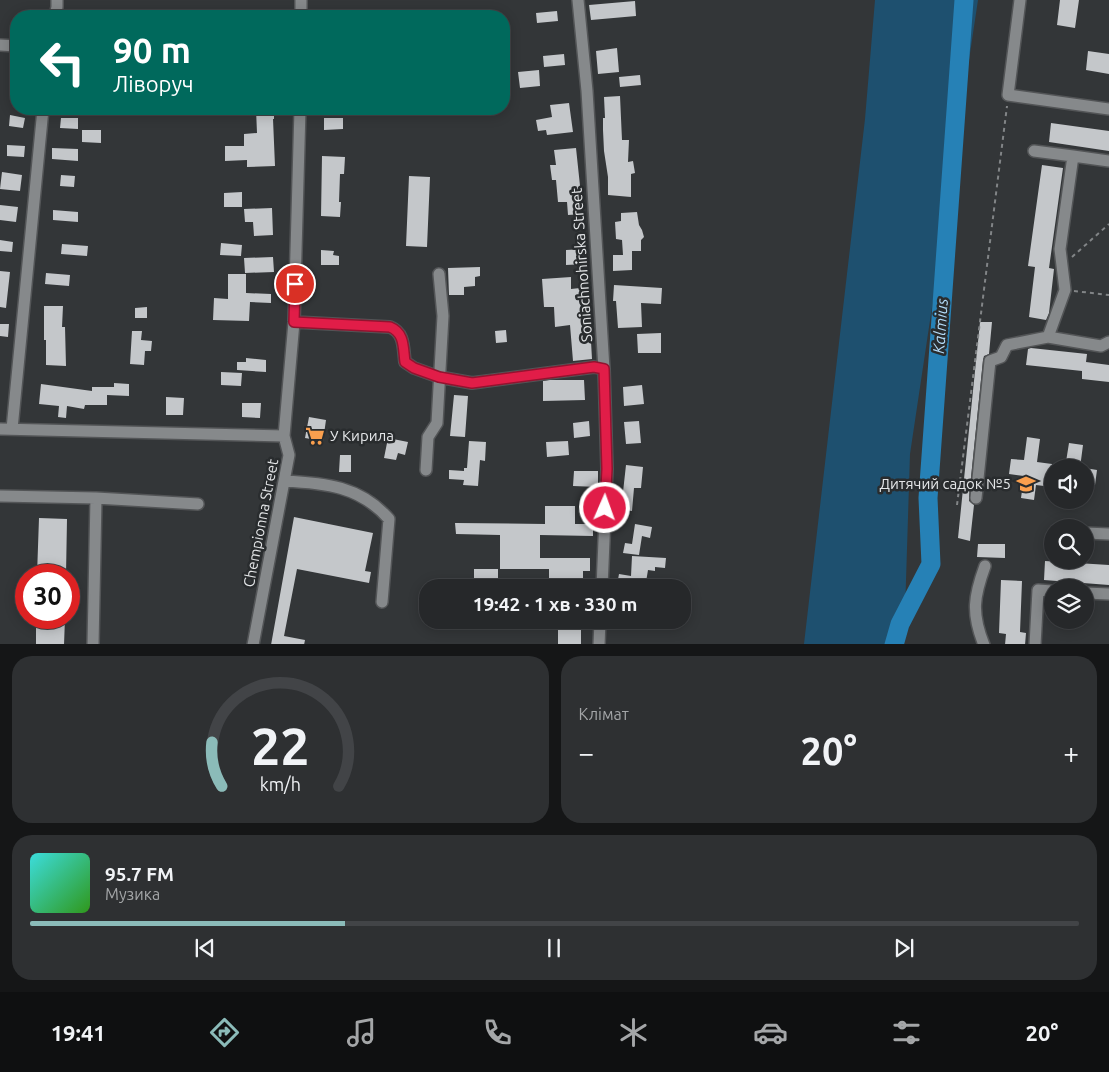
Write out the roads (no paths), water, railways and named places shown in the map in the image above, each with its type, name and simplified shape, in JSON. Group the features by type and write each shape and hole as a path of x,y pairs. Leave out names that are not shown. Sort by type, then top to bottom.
{"street":[{"name":"Soniachnohirska Street","path":"578,0 587,91 604,369 607,469 602,579"},
{"path":"1020,0 1008,95 1109,109"},
{"path":"42,115 6,429 284,436"},
{"name":"Chempionna Street","path":"253,644 289,455 284,436 294,322 300,115"},
{"path":"1034,150 1109,161"},
{"path":"1048,337 1065,290 1060,249 1073,156"},
{"path":"426,470 428,437 437,423 443,316 439,274"},
{"path":"294,322 390,327 397,330 402,336 405,362 414,368 439,377 472,383 594,367 604,369"},
{"path":"976,498 990,361 1001,357 1007,345 1048,337 1101,346 1109,342"},
{"path":"284,481 322,483 351,491 379,507 389,519 382,602"},
{"path":"0,496 96,498 198,504"},
{"path":"93,644 96,498"},
{"path":"1094,533 1109,534"},
{"path":"984,644 978,631 974,611 976,591 985,566"},
{"path":"1036,644 1038,590 1044,590"},
{"path":"1094,593 1109,594"},
{"path":"600,629 600,644"}],"waterway":[{"name":"Kalmius","path":"894,644 900,624 931,564 928,498 964,0"}],"place":[{"name":"У Кирила","path":"315,436"},
{"name":"Дитячий садок №5","path":"1026,484"}]}
